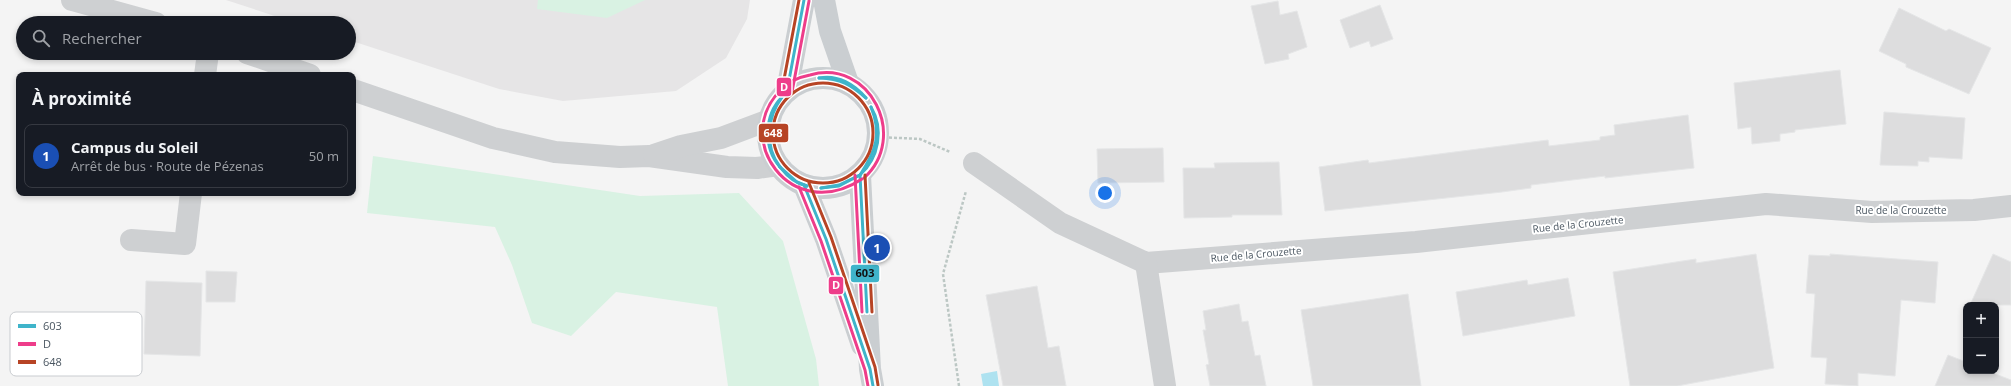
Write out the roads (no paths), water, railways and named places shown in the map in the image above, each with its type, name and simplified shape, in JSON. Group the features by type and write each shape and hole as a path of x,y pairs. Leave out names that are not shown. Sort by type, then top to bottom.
{"main road":[{"path":"787,91 804,0"},
{"path":"824,0 830,31 848,83"},
{"path":"812,78 830,78 848,83 866,96 876,115 879,136 874,158 860,175 848,183 833,188 818,188 804,185 789,177 778,165 772,155 769,144 769,120 776,104 787,91 812,78"},
{"path":"860,175 871,378"},
{"path":"804,185 826,239 871,378"}],"street":[{"path":"72,0 130,16"},
{"path":"205,72 207,60"},
{"path":"267,60 301,72"},
{"path":"356,91 493,138 555,152 620,157 649,156 727,167 757,168 778,165"},
{"path":"649,156 681,146 721,138 769,120"},
{"name":"Rue de la Crouzette","path":"974,164 1060,223 1146,263 1416,242 1766,204 1872,212 1974,210 2011,206"},
{"path":"131,240 185,244 191,196"},
{"path":"1146,263 1165,386"}],"water":[{"path":"997,371 999,386 983,386 981,374"}],"place":[{"name":"Campus du Soleil","path":"877,248"}]}
